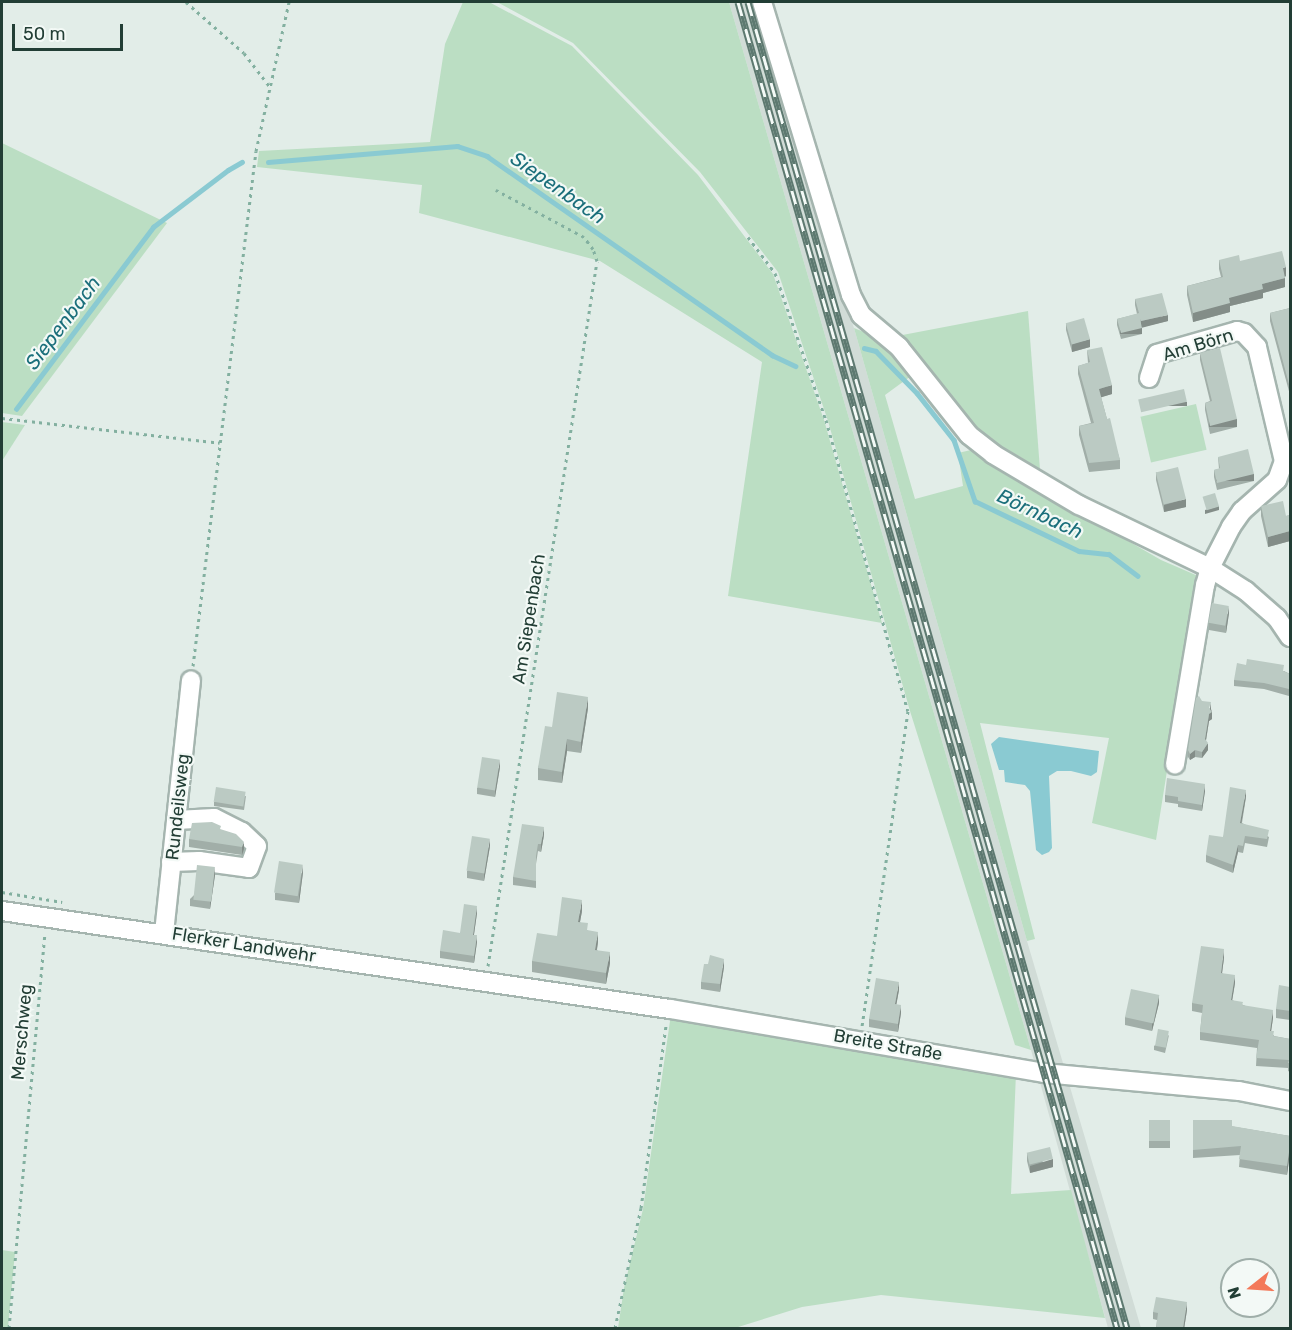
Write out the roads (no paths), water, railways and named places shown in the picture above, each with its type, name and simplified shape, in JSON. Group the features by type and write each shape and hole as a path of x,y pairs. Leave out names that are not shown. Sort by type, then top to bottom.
{"street":[{"path":"762,2 855,305 861,315 898,347 969,435 993,454 1079,505 1210,568 1262,604 1277,618 1290,637"},
{"name":"Am Börn","path":"1149,378 1156,354 1237,331 1251,338 1257,347 1282,448 1282,471 1277,480 1242,511 1210,568 1204,585 1175,765"},
{"name":"Rundeilsweg","path":"164,933 177,862 192,680"},
{"path":"177,862 199,861 249,868 257,846 242,832 214,818 181,820"},
{"name":"Flerker Landwehr","path":"2,911 486,982"},
{"name":"Breite Straße","path":"486,982 860,1040 1044,1073 1239,1091 1290,1101"}],"water":[{"path":"999,737 1099,751 1097,772 1091,776 1071,771 1057,771 1049,776 1052,848 1042,855 1036,850 1030,791 1025,785 1005,782 1004,770 999,770 991,744"}],"waterway":[{"name":"Siepenbach","path":"268,162 457,146 487,156 772,355 796,366"},
{"name":"Siepenbach","path":"16,409 153,227 242,162"},
{"name":"Börnbach","path":"864,348 876,351 917,393 954,440 975,501 1079,551 1109,554 1138,576"}],"railway":[{"path":"738,2 1117,1328"},
{"path":"748,2 1127,1328"}]}
